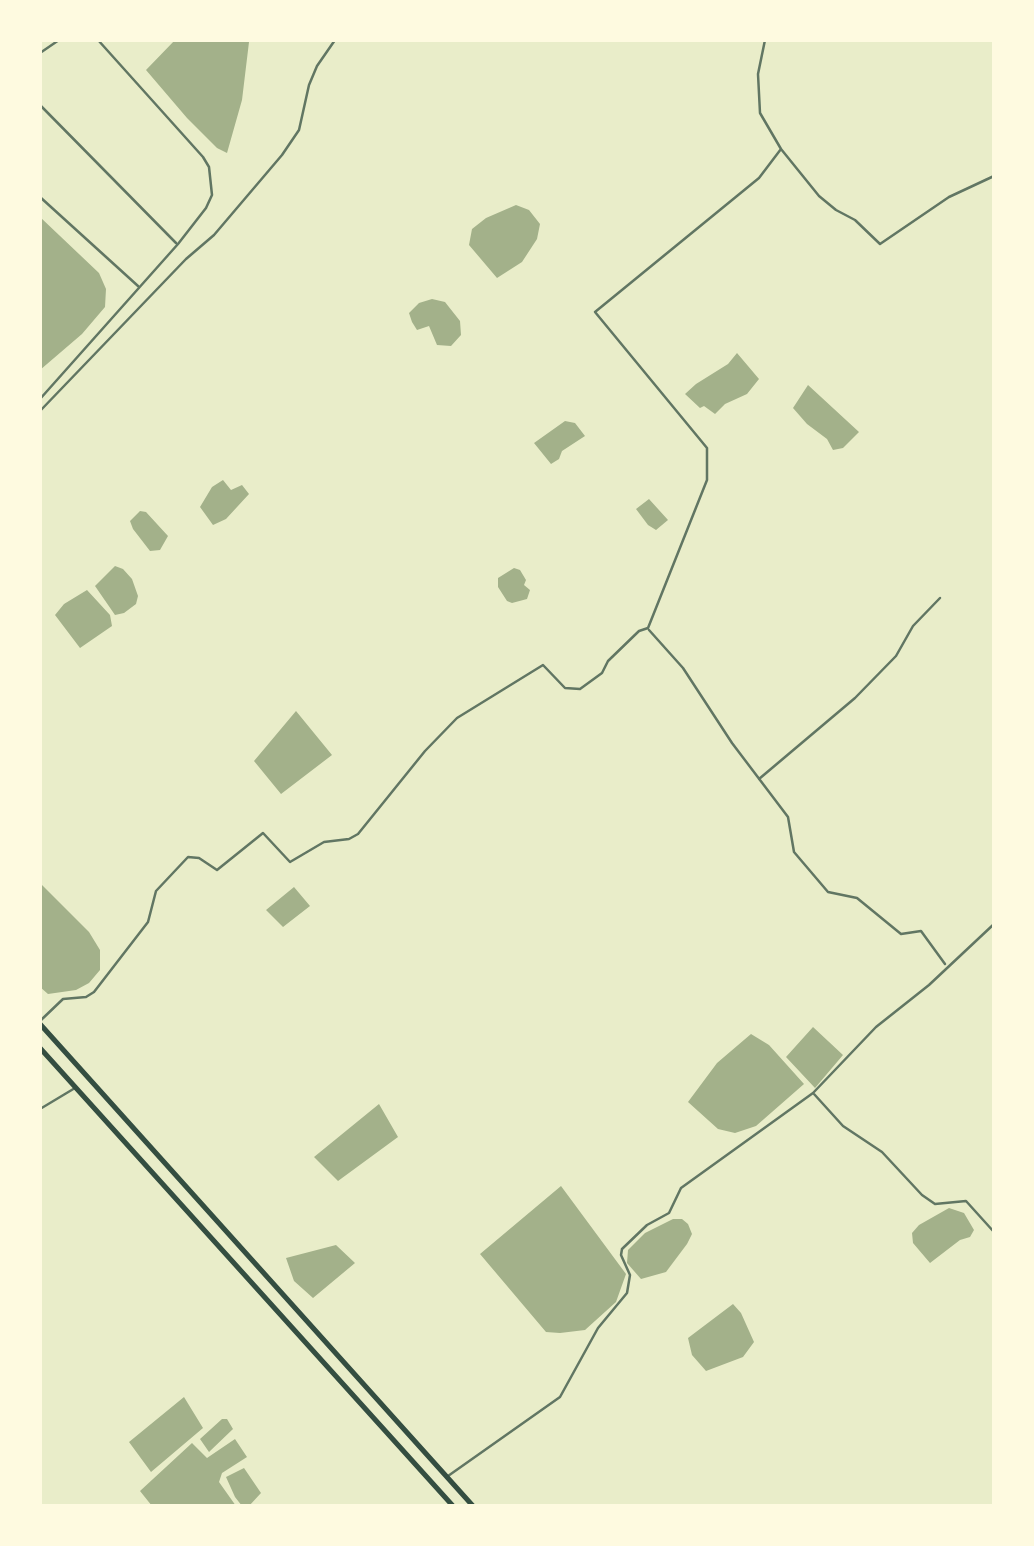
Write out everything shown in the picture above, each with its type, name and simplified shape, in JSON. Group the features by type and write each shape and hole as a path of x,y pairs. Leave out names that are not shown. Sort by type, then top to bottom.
{"highway":[{"path":"40,1022 473,1506"},
{"path":"40,1048 453,1506"},
{"path":"362,1402 371,1393"}],"street":[{"path":"40,53 59,40"},
{"path":"40,399 178,244 212,195 209,167 98,40"},
{"path":"40,412 186,259 214,236 282,156 299,130 317,66 335,40"},
{"path":"765,40 758,74 760,112 782,149 819,196 855,220 880,244 949,197 994,176"},
{"path":"40,106 178,244"},
{"path":"648,628 707,480 707,448 595,312 759,178 782,149"},
{"path":"40,197 138,286"},
{"path":"758,780 855,698 896,656 912,626 940,598"},
{"path":"648,628 690,677 758,780 791,822 794,852 828,892 856,898 901,934 922,931 947,967"},
{"path":"40,1022 64,999 86,997 94,992 148,922 161,884 188,857 199,858 217,870 263,834 290,862 324,842 348,839 358,834 457,718 544,665 565,688 580,689 602,673 608,661 638,631 648,628"},
{"path":"447,1476 560,1397 598,1328 627,1293 630,1275 622,1249 647,1225 668,1213 681,1188 813,1092 876,1027 994,924"},
{"path":"40,1110 76,1087"},
{"path":"813,1092 843,1126 882,1152 922,1195 935,1204 966,1201 994,1232"}],"shaded area":[{"path":"175,40 249,42 242,100 227,153 187,118 146,70"},
{"path":"516,205 529,210 540,224 537,239 522,262 497,278 469,245 472,229"},
{"path":"40,217 99,273 106,289 105,307 82,334 40,370"},
{"path":"432,299 445,302 460,321 461,335 451,346 437,345 429,326 417,330 412,322 409,313 419,303"},
{"path":"737,353 759,379 747,394 725,404 715,414 704,406 700,408 685,394 728,364"},
{"path":"808,385 859,432 843,448 833,450 827,439 793,408"},
{"path":"565,421 575,423 585,436 562,451 551,464 534,443"},
{"path":"223,480 231,490 242,485 249,494 226,519 213,525 200,507 212,487"},
{"path":"649,499 668,520 656,530 636,509"},
{"path":"140,511 146,512 168,536 160,550 150,551 133,529 130,521"},
{"path":"115,566 132,579 138,596 136,604 115,615 95,586"},
{"path":"514,568 520,570 526,580 524,585 530,590 527,599 512,603 498,587 498,578"},
{"path":"87,590 110,615 112,626 80,648 55,615 64,604"},
{"path":"296,711 332,755 281,794 254,761"},
{"path":"40,883 89,932 100,950 100,970 76,990 48,994 40,987"},
{"path":"294,887 310,906 283,927 266,910"},
{"path":"813,1027 843,1055 815,1088 786,1057"},
{"path":"751,1034 769,1045 804,1084 756,1126 735,1133 718,1129 688,1102 717,1063"},
{"path":"379,1104 398,1137 338,1181 314,1157"},
{"path":"561,1186 626,1274 616,1302 585,1330 560,1333 546,1332 480,1254"},
{"path":"949,1208 964,1213 974,1230 970,1237 930,1263 913,1243 912,1233"},
{"path":"673,1219 688,1224 692,1234 687,1244 666,1272 641,1279 627,1263 628,1250 645,1233"},
{"path":"336,1245 355,1263 313,1298 294,1281 286,1258"},
{"path":"733,1304 754,1342 743,1357 706,1371 692,1355 688,1338"},
{"path":"184,1397 203,1428 151,1472 129,1442"},
{"path":"227,1419 233,1429 209,1452 200,1439"},
{"path":"235,1439 247,1457 222,1473 219,1482 236,1506 152,1506 140,1491 192,1443 207,1458"},
{"path":"244,1468 261,1493 249,1506 242,1506 226,1477"}]}
